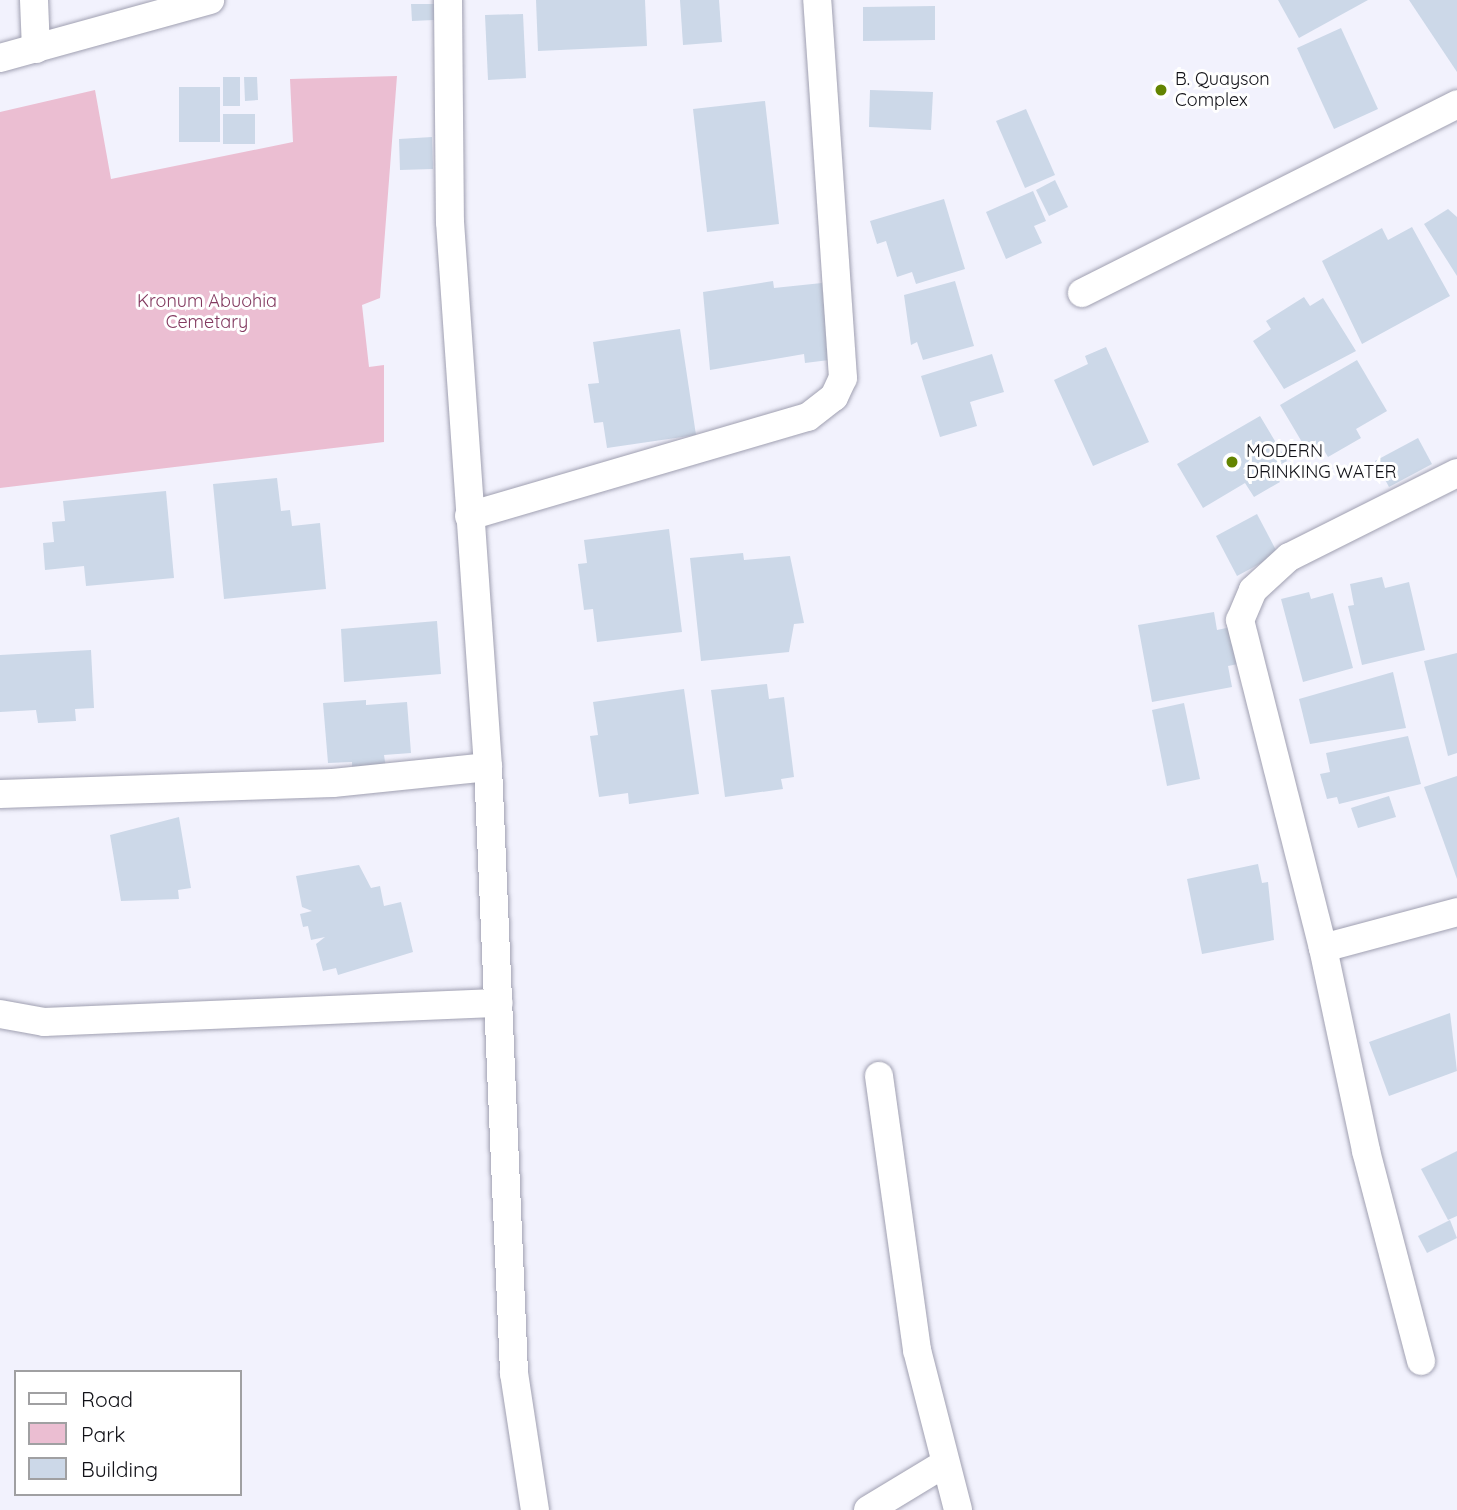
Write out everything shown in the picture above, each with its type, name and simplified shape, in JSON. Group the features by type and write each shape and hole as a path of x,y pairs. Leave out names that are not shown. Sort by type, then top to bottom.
{"street":[{"path":"34,0 36,49"},
{"path":"0,58 210,0"},
{"path":"448,0 450,222 488,767 514,1373 535,1510"},
{"path":"469,516 808,417 834,397 843,379 817,0"},
{"path":"1082,293 1457,104"},
{"path":"1421,1362 1366,1150 1323,948 1240,620 1244,607 1267,573 1289,557 1457,473"},
{"path":"0,794 333,783 488,767"},
{"path":"1323,948 1457,912"},
{"path":"0,1014 44,1022 499,1003"},
{"path":"879,1076 917,1350 944,1464 958,1510"},
{"path":"868,1510 944,1464"}],"green space":[{"name":"Kronum Abuohia Cemetary","path":"397,76 380,298 362,305 369,367 384,365 384,442 0,488 0,112 95,90 111,179 293,142 290,79"}],"building":[{"path":"536,0 645,0 647,46 538,51"},
{"path":"680,0 719,0 722,42 683,45"},
{"path":"1278,0 1368,0 1299,38"},
{"path":"1409,0 1457,0 1457,72"},
{"path":"411,4 434,4 434,20 412,21"},
{"path":"935,6 935,40 863,41 863,7"},
{"path":"523,14 526,78 488,80 485,15"},
{"path":"1341,28 1378,109 1334,129 1297,48"},
{"path":"223,77 240,77 240,106 223,106"},
{"path":"244,77 257,77 258,100 245,101"},
{"path":"179,87 220,87 220,142 179,142"},
{"path":"870,90 933,92 931,130 869,127"},
{"path":"765,101 779,224 707,232 693,109"},
{"path":"1026,109 1055,175 1025,188 996,121"},
{"path":"223,114 255,114 255,144 223,144"},
{"path":"432,137 433,169 400,170 399,139"},
{"path":"1055,180 1068,207 1049,216 1036,190"},
{"path":"1033,191 1046,221 1034,226 1042,243 1006,259 986,212"},
{"path":"944,199 965,269 916,284 912,272 897,277 886,241 877,244 870,221"},
{"path":"1448,209 1457,217 1457,276 1424,224"},
{"path":"1412,227 1450,296 1362,344 1322,261 1382,228 1388,240"},
{"path":"773,281 774,288 822,283 829,360 805,363 804,354 710,370 703,292"},
{"path":"955,281 974,346 923,360 917,342 911,345 904,295"},
{"path":"1304,297 1310,306 1323,298 1356,351 1284,389 1253,341 1271,329 1266,321"},
{"path":"680,329 696,435 607,448 603,422 594,423 588,384 599,383 593,342"},
{"path":"1106,347 1149,442 1093,466 1054,380 1088,364 1085,356"},
{"path":"992,354 1004,392 970,402 977,426 940,437 921,376"},
{"path":"1357,360 1387,411 1356,429 1361,438 1328,457 1322,447 1309,454 1280,405"},
{"name":"MODERN DRINKING WATER","path":"1260,416 1287,461 1272,469 1280,482 1254,497 1245,483 1203,508 1177,464"},
{"path":"1418,438 1432,464 1389,487 1375,461"},
{"path":"277,478 281,511 290,510 292,526 320,523 326,589 224,599 213,484"},
{"path":"166,491 174,578 86,586 84,566 45,570 43,543 54,542 52,522 65,521 63,501"},
{"path":"1257,514 1278,554 1237,576 1216,536"},
{"path":"669,529 682,632 597,642 593,609 584,610 578,564 587,563 584,540"},
{"path":"743,553 744,560 790,556 804,623 794,624 789,652 701,661 690,558"},
{"path":"1382,577 1385,588 1409,582 1425,650 1362,665 1348,606 1354,605 1350,584"},
{"path":"1309,592 1311,599 1333,593 1353,668 1303,682 1281,599"},
{"path":"1214,612 1217,630 1231,627 1238,664 1228,666 1232,687 1152,702 1138,625"},
{"path":"437,621 441,674 344,682 341,629"},
{"path":"91,650 94,708 75,709 76,721 38,723 36,710 0,712 0,655"},
{"path":"1457,653 1457,753 1448,756 1424,661"},
{"path":"1393,672 1406,728 1310,744 1299,699"},
{"path":"767,684 769,699 784,697 794,777 781,779 783,789 725,797 711,690"},
{"path":"684,689 699,794 629,804 628,793 599,797 590,736 598,735 593,702"},
{"path":"366,700 366,705 407,702 411,753 384,755 386,768 352,771 352,762 328,763 323,703"},
{"path":"1184,703 1200,779 1167,786 1152,710"},
{"path":"1408,736 1421,784 1339,804 1337,797 1327,799 1320,774 1330,772 1326,753"},
{"path":"1457,776 1457,879 1424,787"},
{"path":"1389,796 1396,817 1358,828 1351,808"},
{"path":"179,817 191,888 178,890 179,899 121,901 110,835"},
{"path":"1258,864 1262,883 1268,882 1274,940 1202,954 1187,879"},
{"path":"359,865 371,888 380,886 384,906 401,902 413,952 338,975 336,968 323,971 316,944 325,937 311,940 308,926 303,927 300,914 312,911 302,907 296,876"},
{"path":"1450,1013 1457,1071 1389,1096 1369,1042"},
{"path":"1457,1151 1457,1216 1448,1220 1421,1169"},
{"path":"1450,1220 1457,1238 1427,1253 1418,1236"}],"place":[{"name":"B. Quayson Complex","path":"1161,90"},
{"name":"MODERN DRINKING WATER","path":"1232,462"}]}
